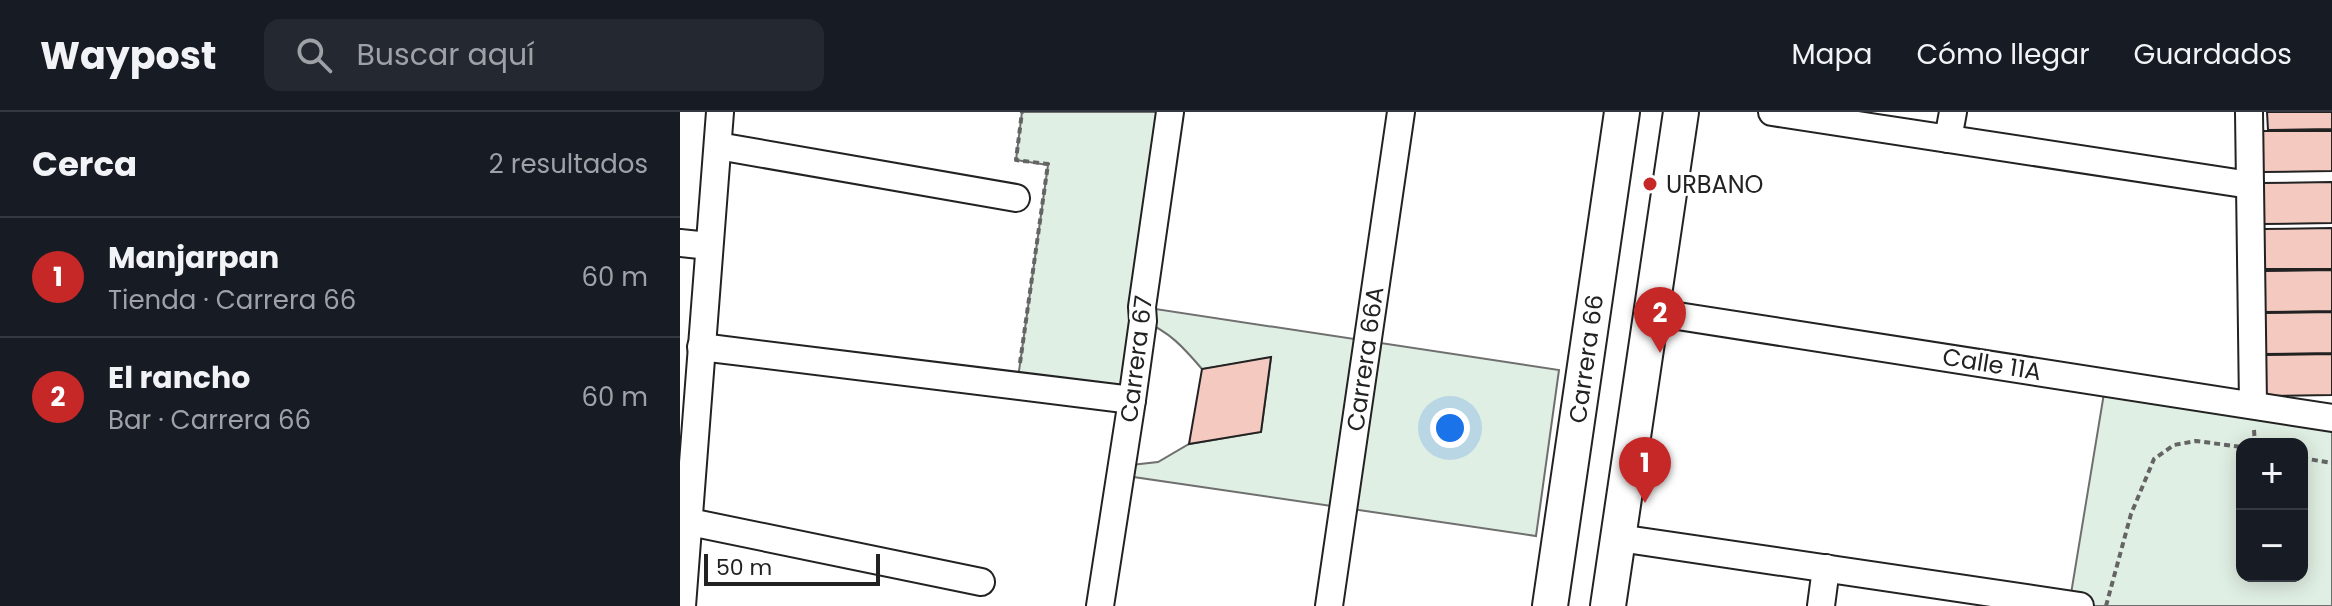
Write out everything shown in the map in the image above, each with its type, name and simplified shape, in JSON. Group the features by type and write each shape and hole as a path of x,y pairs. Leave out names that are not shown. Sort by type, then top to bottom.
{"main road":[{"name":"Carrera 66","path":"1550,606 1622,112"},
{"path":"1608,606 1681,112"}],"street":[{"path":"682,606 684,521 720,112"},
{"name":"Carrera 67","path":"1100,606 1132,400 1170,112"},
{"name":"Carrera 66A","path":"1329,606 1401,112"},
{"path":"1772,112 2250,185"},
{"path":"1948,139 1953,112"},
{"path":"2249,112 2253,404"},
{"path":"718,146 1016,198"},
{"path":"680,243 709,246"},
{"name":"Calle 11A","path":"1652,312 2332,418"},
{"path":"701,347 1132,400"},
{"path":"684,521 981,582"},
{"path":"1619,538 2080,606"},
{"path":"1821,606 1826,568"}],"path":[{"path":"1017,385 1048,164 1016,160 1022,112"},
{"path":"2106,606 2131,514 2154,459 2174,445 2196,441 2236,446"},
{"path":"2308,459 2332,463"}],"green space":[{"path":"1022,112 1170,112 1142,307 1559,370 1536,536 1120,475 1131,465 1158,462 1189,444 1261,432 1271,358 1202,369 1168,335 1143,321 1132,400 1017,385 1048,165 1016,160"},
{"path":"2106,381 2332,418 2332,606 2069,606"}],"building":[{"path":"2267,112 2332,112 2332,129 2268,130"},
{"path":"2263,131 2332,131 2332,171 2263,172"},
{"path":"2332,182 2332,223 2263,224 2262,183"},
{"path":"2332,228 2332,269 2263,269 2263,229"},
{"path":"2332,270 2332,311 2264,312 2263,271"},
{"path":"2332,312 2332,353 2264,354 2264,313"},
{"path":"2332,354 2332,395 2265,396 2264,355"},
{"path":"1271,357 1261,432 1189,444 1202,369"}],"place":[{"name":"URBANO","path":"1650,184"},
{"name":"El rancho","path":"1660,353"},
{"name":"Manjarpan","path":"1645,503"}]}
